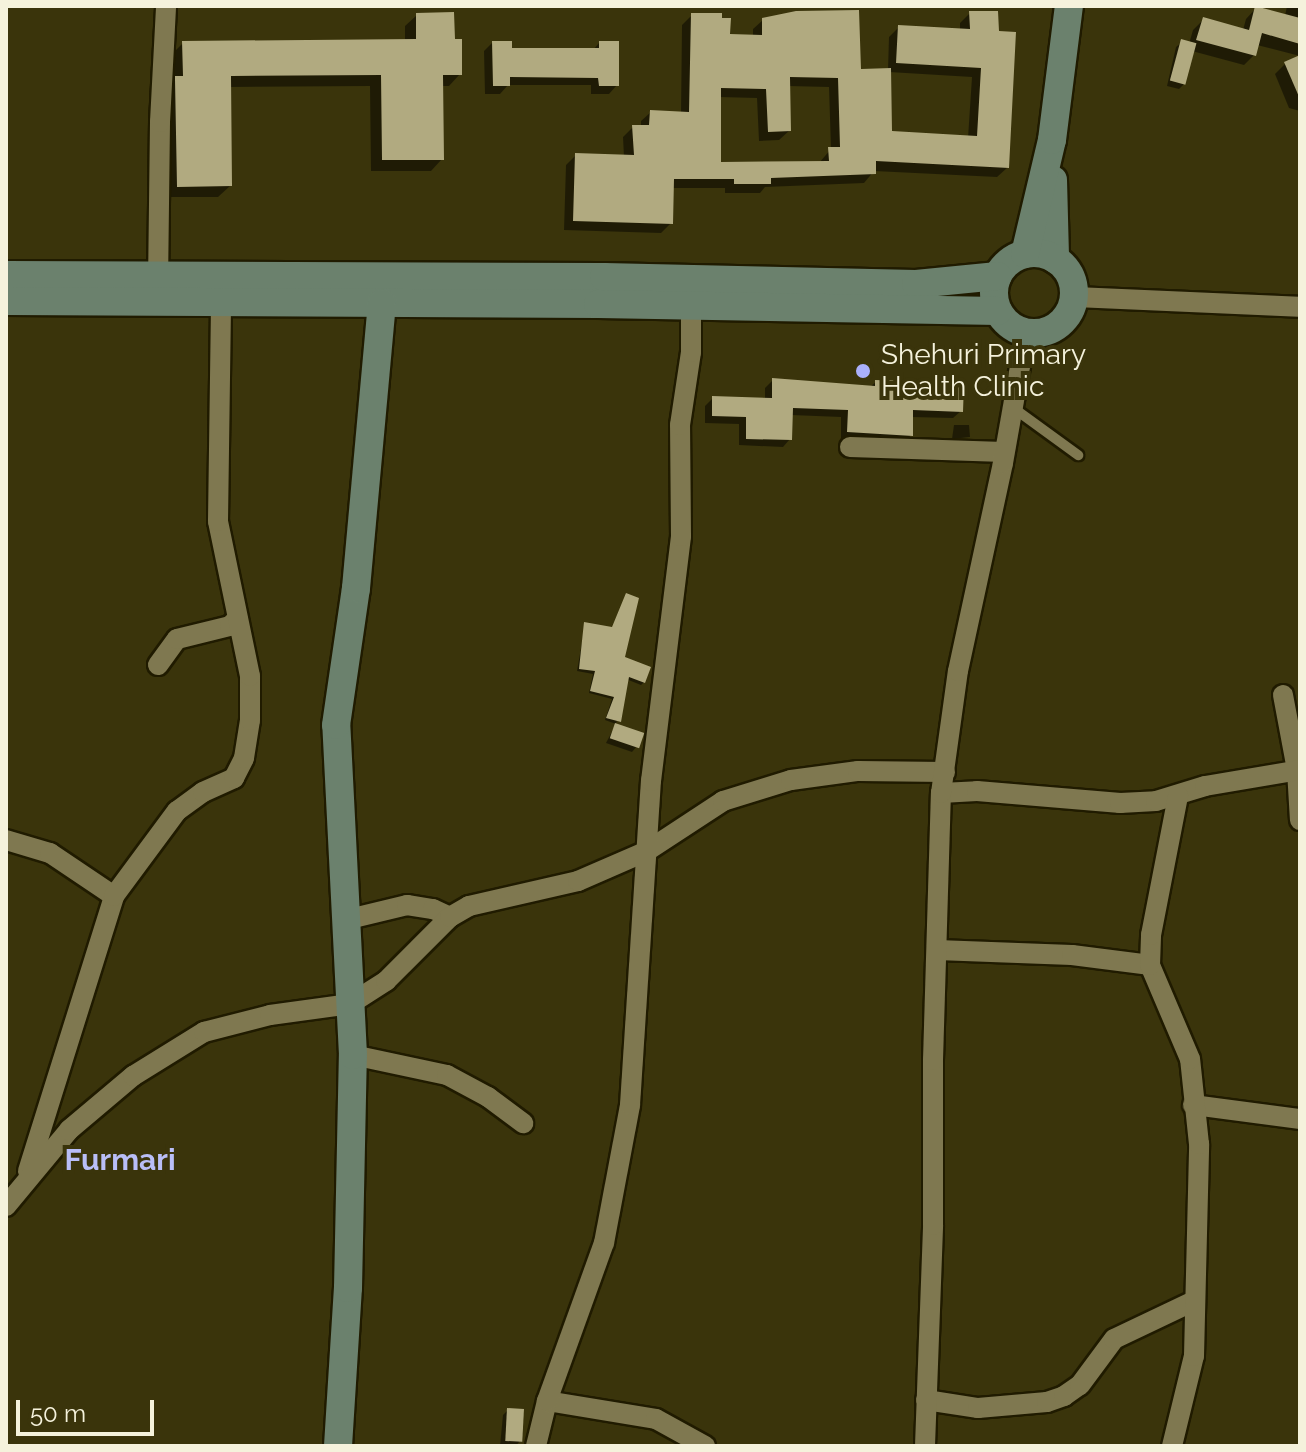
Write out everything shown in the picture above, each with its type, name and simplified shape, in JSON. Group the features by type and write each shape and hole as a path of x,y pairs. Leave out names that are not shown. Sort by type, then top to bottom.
{"main road":[{"path":"1025,254 1052,140 1069,6"},
{"path":"1052,140 1055,259"},
{"path":"1025,254 1055,259 1070,275 1074,297 1072,307 1058,325 1048,331 1026,332 1015,328 998,311 994,299 998,276 1004,266 1025,254"},
{"path":"6,275 158,287 221,300 998,311"},
{"path":"6,301 158,287 588,276 916,284 998,276"},
{"path":"338,1446 348,1288 353,1055 336,725 344,650 356,588 382,303"}],"street":[{"path":"158,287 160,122 166,6"},
{"path":"1074,297 1300,307"},
{"path":"24,1183 114,896 177,811 203,792 234,778 244,758 250,720 250,676 218,521 221,300"},
{"path":"536,1446 547,1401 604,1243 630,1105 660,701 674,619 681,536 680,425 691,352 691,306"},
{"path":"925,1446 933,1225 941,793 958,671 1026,332"},
{"path":"850,447 1004,452"},
{"path":"158,665 177,639 230,626 238,618"},
{"path":"1283,695 1299,770 1300,820"},
{"path":"941,793 977,791 1120,803 1178,796 1205,786 1299,770"},
{"path":"6,1206 69,1130 133,1076 204,1032 270,1015 350,1004 386,981 450,917 469,906 578,881 647,851 723,801 791,780 858,771 945,772"},
{"path":"1172,1446 1194,1356 1199,1144 1190,1059 1150,965 1151,935 1178,796"},
{"path":"6,840 50,853 114,896"},
{"path":"345,920 407,905 433,909 450,917"},
{"path":"937,950 1072,955 1150,965"},
{"path":"353,1055 447,1075 488,1097 523,1123"},
{"path":"1193,1105 1300,1119"},
{"path":"926,1400 978,1408 1047,1402 1064,1396 1080,1385 1114,1339 1194,1301"},
{"path":"547,1401 656,1419 705,1446"}],"lane":[{"path":"1012,407 1078,455"}],"building":[{"path":"1255,6 1300,18 1300,44 1262,33 1256,56 1196,40 1203,17 1249,30"},
{"path":"859,10 861,69 891,68 892,131 977,136 981,68 896,63 898,25 970,29 969,11 998,11 999,31 1016,32 1009,168 876,161 876,174 771,178 771,184 734,184 734,179 674,179 673,224 573,221 575,153 634,155 632,125 649,125 650,110 689,112 691,13 722,13 722,18 731,18 730,34 762,35 762,18 796,11","holes":["790,77 838,78 840,147 828,147 829,161 721,162 721,88 766,89 768,132 791,131"]},
{"path":"454,12 455,39 462,39 462,75 443,75 444,160 382,160 381,75 231,76 232,186 177,187 175,76 183,76 182,41 416,39 416,13"},
{"path":"1181,39 1196,43 1185,85 1170,81"},
{"path":"492,41 512,41 512,48 599,48 599,41 619,41 619,86 599,86 598,78 510,77 510,86 493,86"},
{"path":"1300,55 1300,99 1284,62"},
{"path":"772,378 875,386 875,380 964,383 963,412 913,410 913,436 847,432 848,410 793,408 792,440 746,439 746,417 712,416 712,396 772,398"},
{"path":"626,593 639,598 625,657 651,667 645,683 629,677 621,722 606,718 614,697 590,691 595,671 579,669 584,622 612,627"},
{"path":"615,723 644,733 639,748 610,738"},
{"path":"507,1408 524,1409 522,1442 505,1441"}],"place":[{"name":"Shehuri Primary Health Clinic","path":"863,371"}],"district":[{"name":"Furmari","path":"120,1160"}]}
